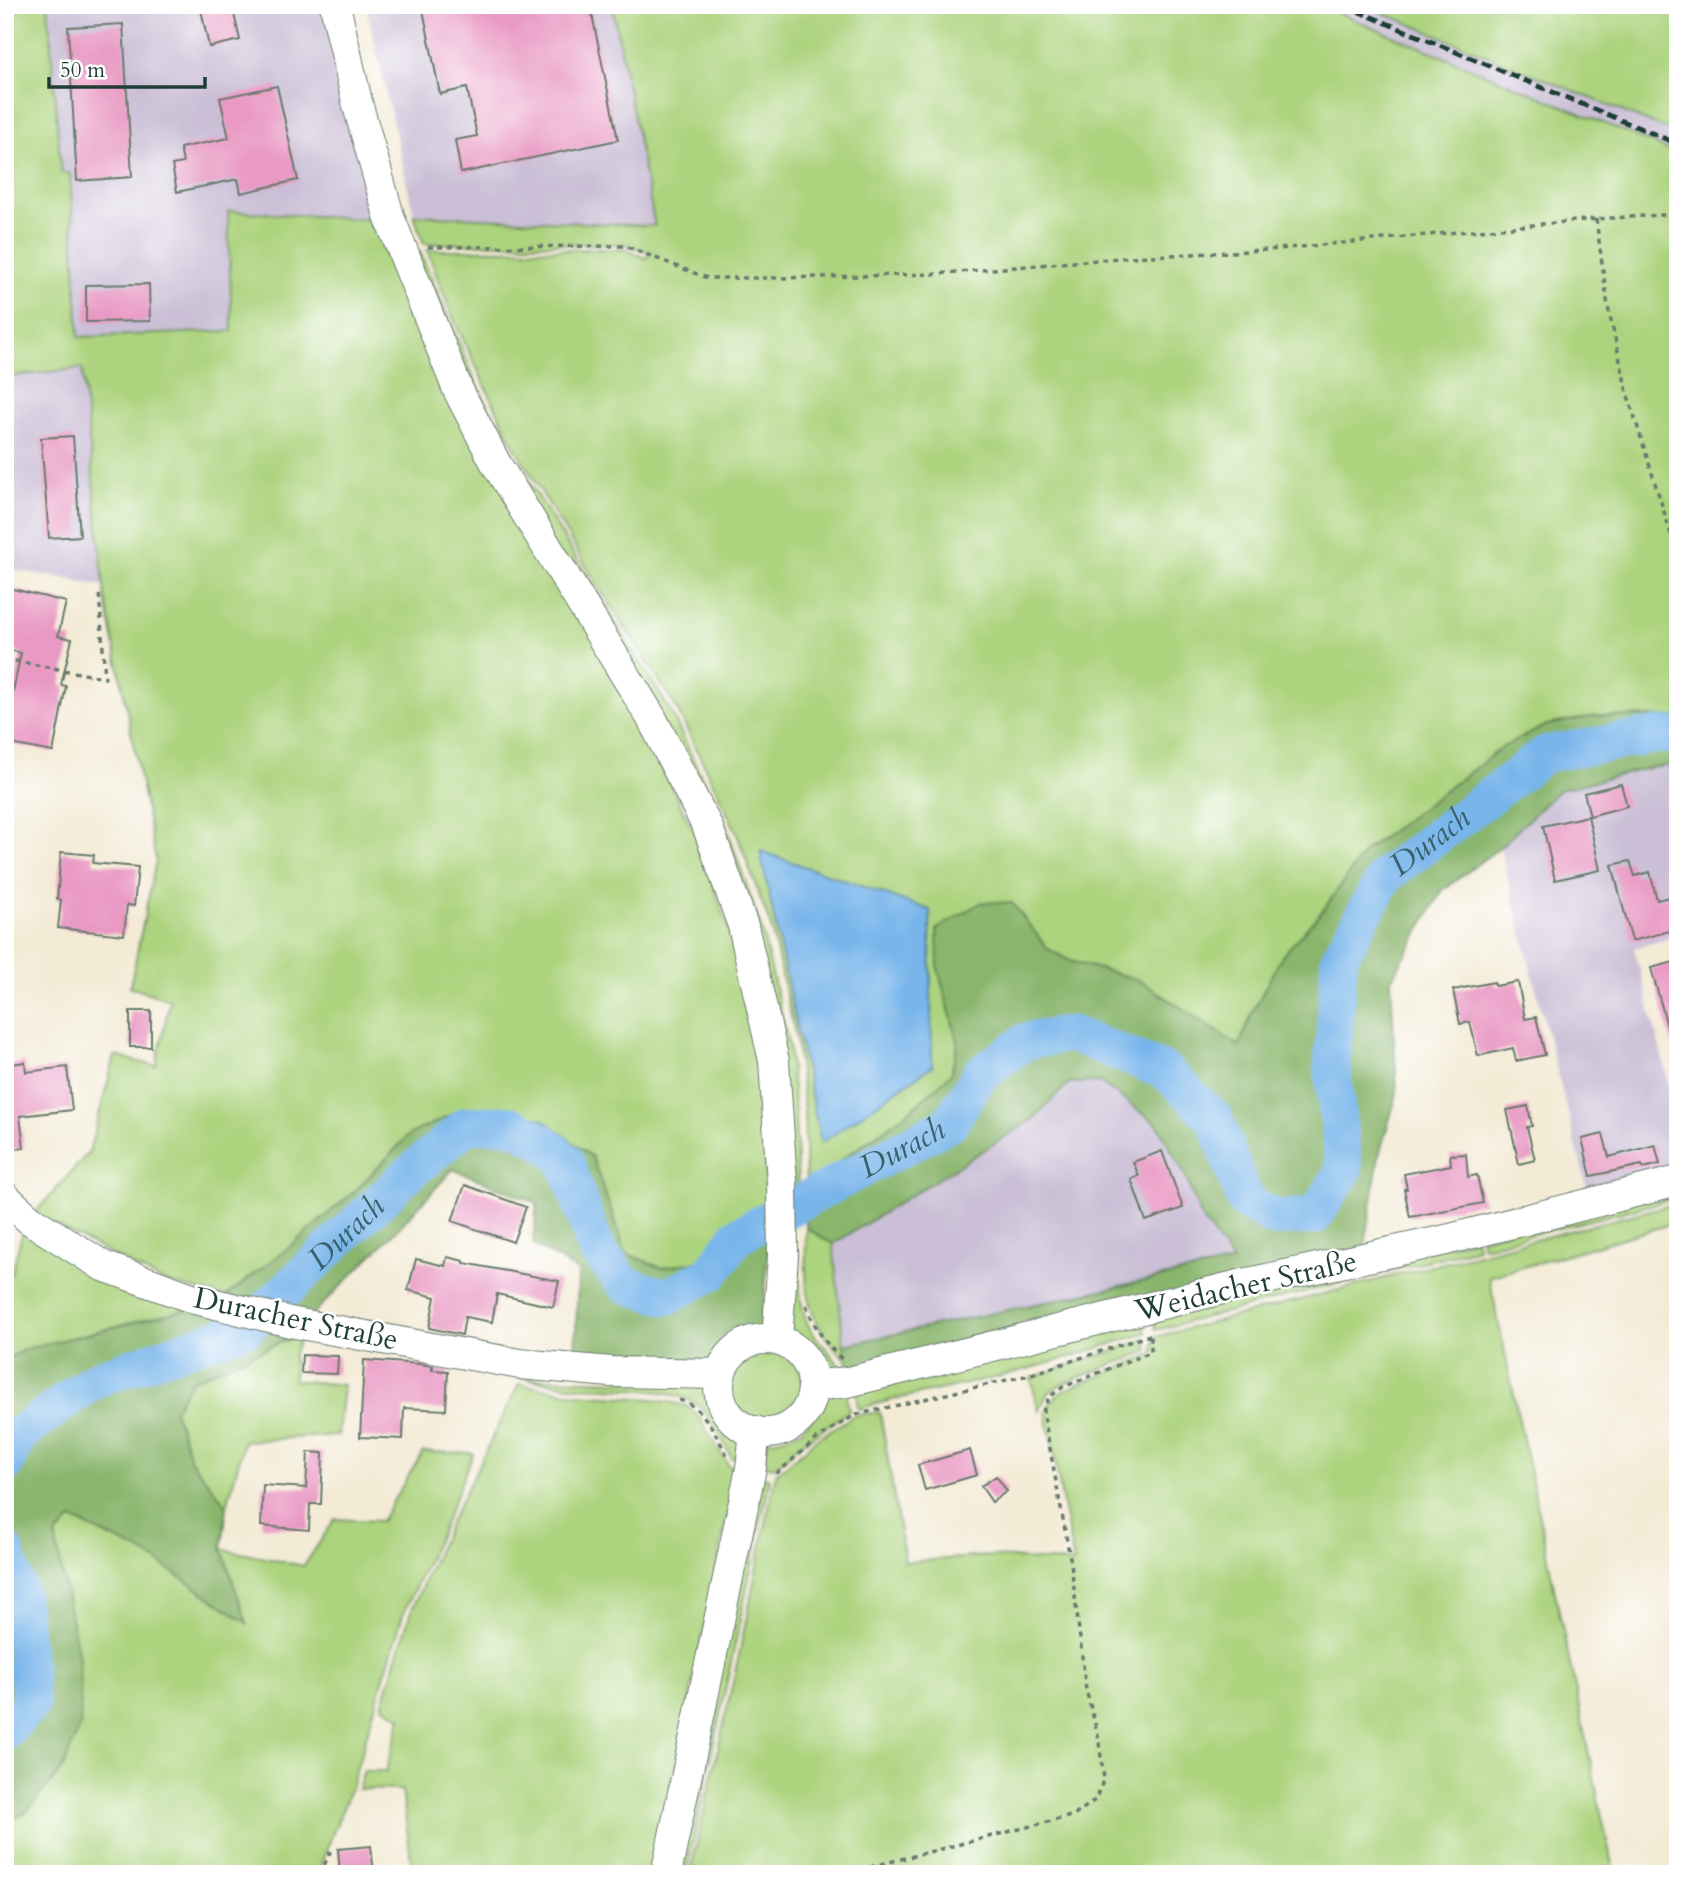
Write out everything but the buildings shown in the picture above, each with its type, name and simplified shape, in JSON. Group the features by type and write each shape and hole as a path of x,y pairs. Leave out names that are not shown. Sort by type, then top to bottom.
{"street":[{"path":"335,5 358,106 390,219 457,390 495,462 651,717 708,828 743,926 774,1061 782,1183 783,1256 777,1340"},
{"name":"Weidacher Straße","path":"813,1386 848,1382 1153,1325 1239,1285 1446,1240 1678,1181"},
{"name":"Duracher Straße","path":"5,1197 29,1219 103,1266 195,1299 290,1322 520,1364 611,1372 721,1374"},
{"path":"762,1339 777,1340 791,1346 803,1357 811,1370 811,1400 795,1423 776,1431 755,1432 730,1416 719,1389 721,1374 731,1355 748,1343 762,1339"},
{"path":"666,1874 751,1468 755,1432"}],"path":[{"path":"402,252 421,247 442,246 625,246 707,278 934,274 1383,240 1596,219 1678,215"},
{"path":"1596,219 1608,307 1628,396 1678,557"},
{"path":"5,659 105,678 99,591"},
{"path":"806,1304 827,1345 842,1359 855,1415"},
{"path":"674,1399 685,1401 698,1410 731,1462 776,1474 819,1437 855,1415 1029,1375 1153,1325 1151,1352 1063,1387 1049,1397 1043,1411 1071,1563 1086,1690 1098,1735 1104,1779 1095,1800 1075,1815 842,1874"},
{"path":"320,1874 331,1850"}],"shaded area":[{"path":"48,5 325,5 379,220 228,211 232,331 78,337 70,174 61,174"},
{"path":"366,5 612,5 655,226 414,215"},
{"path":"1319,5 1364,5 1678,134 1678,154"},
{"path":"82,368 104,586 5,568 5,377"},
{"path":"1678,764 1678,936 1634,948 1678,1119 1678,1173 1589,1196 1500,848 1559,790 1645,769"},
{"path":"1101,1082 1157,1124 1184,1173 1202,1219 1233,1262 844,1345 833,1244 1032,1120 1069,1083"}],"green space":[{"path":"5,5 48,5 61,173 70,173 79,337 232,331 228,211 379,220 696,835 730,933 759,1065 768,1217 741,1218 704,1260 661,1268 626,1253 612,1211 410,1134 357,1189 291,1246 225,1297 162,1281 34,1214 89,1152 115,1056 156,1066 170,1000 130,987 156,860 105,596 82,368 5,377"},
{"path":"612,5 1319,5 1678,154 1678,717 1596,716 1547,725 1503,747 1365,851 1324,909 1282,956 1253,1011 1239,1046 1139,980 1070,961 1048,949 1012,903 938,969 958,1042 951,1074 906,1114 806,1185 804,1110 797,1043 771,927 735,829 676,707 592,576 514,446 454,320 427,250 624,249 646,258 651,253 626,244 424,244 414,215 655,226"},
{"path":"1364,5 1678,5 1678,134"},
{"path":"420,252 476,382 509,449 671,712 729,834 762,931 789,1046 798,1186 794,1185 751,924 501,455 414,254"},
{"path":"1596,716 1678,717 1678,764 1645,769 1559,790 1500,847 1442,891 1391,980 1397,1094 1379,1155 1364,1253 848,1370 844,1345 1233,1262 1202,1219 1184,1173 1157,1124 1100,1082 1069,1083 1032,1120 833,1244 806,1228 806,1185 906,1114 951,1074 958,1042 938,969 937,929 982,902 1012,903 1048,949 1070,961 1139,980 1239,1046 1253,1011 1282,956 1324,909 1365,851 1503,747 1547,725"},
{"path":"504,1108 543,1119 592,1157 626,1253 661,1268 704,1260 741,1218 768,1217 768,1256 761,1332 734,1341 715,1361 575,1360 578,1271 533,1244 537,1203 453,1169 311,1316 225,1297 291,1246 357,1189 410,1134 459,1111"},
{"path":"1678,1188 1678,1198 1483,1247 1481,1238"},
{"path":"1678,1203 1678,1222 1489,1277 1614,1874 690,1874 776,1474 819,1437 855,1415 880,1412 905,1562 987,1556 1074,1563 1046,1412 1052,1400 1064,1390 1153,1354 1155,1337"},
{"path":"24,1227 191,1308 26,1349 5,1360 5,1275 11,1275"},
{"path":"806,1228 833,1244 845,1358 830,1343 813,1314 806,1282"},
{"path":"1475,1239 1478,1248 1156,1330 1153,1315"},
{"path":"794,1255 798,1257 801,1296 808,1325 840,1369 820,1370 809,1348 789,1334"},
{"path":"191,1308 302,1333 192,1380 174,1410 191,1461 227,1506 222,1549 247,1623 147,1554 72,1519 55,1536 79,1659 81,1723 63,1768 26,1812 5,1823 5,1360 26,1349"},
{"path":"1142,1317 1146,1333 1006,1375 858,1409 856,1389"},
{"path":"302,1333 293,1355 294,1380 343,1385 338,1435 244,1441 227,1506 191,1461 174,1410 192,1380"},
{"path":"1147,1339 1148,1351 1061,1384 1047,1394 1039,1412 1031,1378"},
{"path":"766,1349 787,1355 797,1365 803,1386 797,1407 787,1417 766,1423 745,1417 735,1407 729,1386 735,1365 745,1355"},
{"path":"521,1378 711,1384 716,1408 729,1425 742,1435 738,1459 732,1458 706,1413 690,1401 661,1392 580,1387"},
{"path":"519,1384 576,1394 652,1399 684,1405 696,1413 728,1465 737,1469 653,1874 413,1874 402,1790 358,1789 364,1771 386,1771 401,1717 382,1706 410,1614 448,1527"},
{"path":"845,1389 849,1411 795,1448 776,1467 762,1465 767,1441 796,1433 809,1422 821,1394"},
{"path":"423,1452 473,1453 444,1525 403,1614 351,1787 317,1874 5,1874 5,1823 26,1812 79,1659 55,1536 72,1519 147,1554 246,1622 222,1549 304,1566 335,1519 381,1521"},
{"path":"757,1476 770,1479 686,1874 674,1874"}],"water":[{"path":"760,851 930,910 932,1066 821,1143"}],"waterway":[{"name":"Durach","path":"5,1465 20,1434 96,1379 246,1328 406,1176 467,1125 509,1124 541,1140 565,1160 596,1249 626,1285 666,1297 711,1273 737,1236 950,1123 980,1074 1026,1041 1072,1034 1165,1071 1215,1119 1245,1201 1274,1218 1315,1216 1344,1170 1332,1067 1339,958 1385,876 1545,754 1658,735 1678,735"},
{"name":"Durach","path":"5,1549 20,1596 31,1704 5,1732"}],"railway":[{"path":"1343,5 1678,144"}]}
